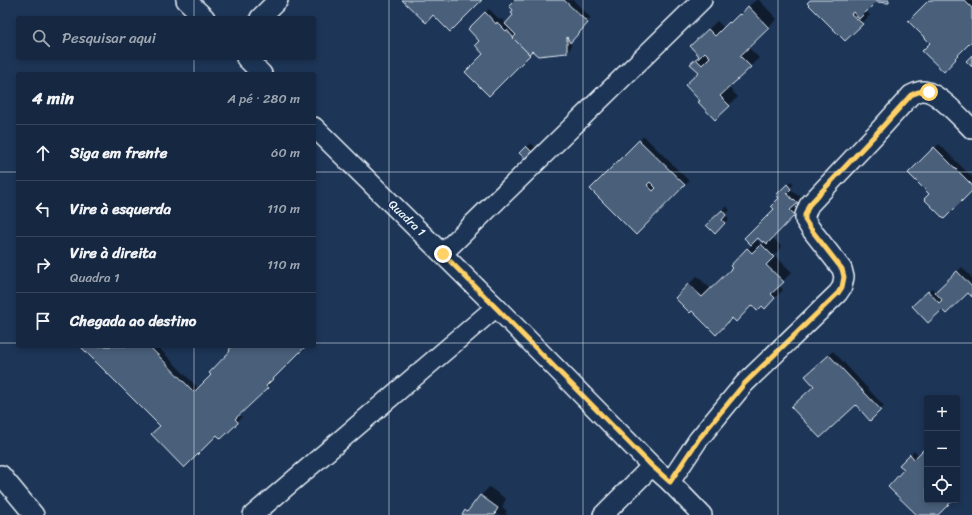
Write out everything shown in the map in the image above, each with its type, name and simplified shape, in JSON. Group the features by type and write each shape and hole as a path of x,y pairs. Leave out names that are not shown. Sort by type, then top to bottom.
{"street":[{"path":"186,0 203,16"},
{"path":"262,16 278,0"},
{"path":"443,254 702,0"},
{"path":"248,60 260,72"},
{"path":"670,482 698,440 744,384 838,293 842,287 844,277 842,269 805,220 805,215 809,205 911,95 924,91 937,96 972,129"},
{"name":"Quadra 1","path":"316,129 496,307 702,515"},
{"path":"254,515 496,307"},
{"path":"603,515 652,466"},
{"path":"1,475 34,515"}],"building":[{"path":"402,0 482,0 450,32 433,15 426,23"},
{"path":"515,0 564,0 588,23 570,43 567,37 567,53 538,56 532,51 529,54 513,38 516,35 505,24 513,15 511,13 513,10 509,6"},
{"path":"810,0 889,0 889,3 876,2 859,19 853,12 851,14 863,24 845,41 807,3"},
{"path":"929,0 964,0 972,8 972,41 955,58 956,59 944,72 922,51 930,43 908,21"},
{"path":"748,6 769,28 740,56 751,67 720,96 730,106 715,120 685,85 699,72 690,64 699,56 690,46 708,29 715,36 729,22 730,23 739,14 740,15","holes":["705,52 710,57 702,65 697,60"]},
{"path":"485,12 496,24 497,22 506,31 507,30 530,55 489,96 465,72 483,54 475,45 479,41 468,29"},
{"path":"972,55 972,67 966,61"},
{"path":"639,140 685,185 636,235 590,189","holes":["650,182 656,188 653,191 647,185"]},
{"path":"526,146 534,154 528,161 519,153"},
{"path":"934,147 972,185 972,191 944,219 924,199 929,194 908,173"},
{"path":"787,184 791,189 787,193 798,203 790,210 795,215 767,244 764,241 763,243 758,238 751,245 744,238 774,209 771,206 779,198 776,195"},
{"path":"722,210 726,215 722,220 725,223 715,234 706,225"},
{"path":"761,244 774,257 766,265 784,282 771,294 775,298 765,309 762,306 757,311 752,305 736,322 732,318 716,335 692,311 690,313 675,298 688,284 702,297 732,268 730,266 747,248 752,253"},
{"path":"957,271 972,287 972,297 968,293 946,314 942,310 928,323 912,306 928,291 939,303 942,300 935,292"},
{"path":"82,348 151,348 194,392 211,375 209,373 230,351 230,348 304,348 266,386 268,388 235,419 238,423 221,439 217,435 184,468 151,434 160,426"},
{"path":"829,355 881,410 870,421 856,405 820,438 791,407 814,386 805,376"},
{"path":"924,449 924,503 950,503 938,515 917,515 888,487 904,469 899,465 910,454 914,459"},
{"path":"480,495 498,508 495,513 496,514 462,515 465,510 467,512"}],"route":[{"path":"443,254 652,466 670,482 698,440 744,384 838,293 842,287 844,277 842,269 805,220 805,215 809,205 911,95 924,91 929,92"}]}
